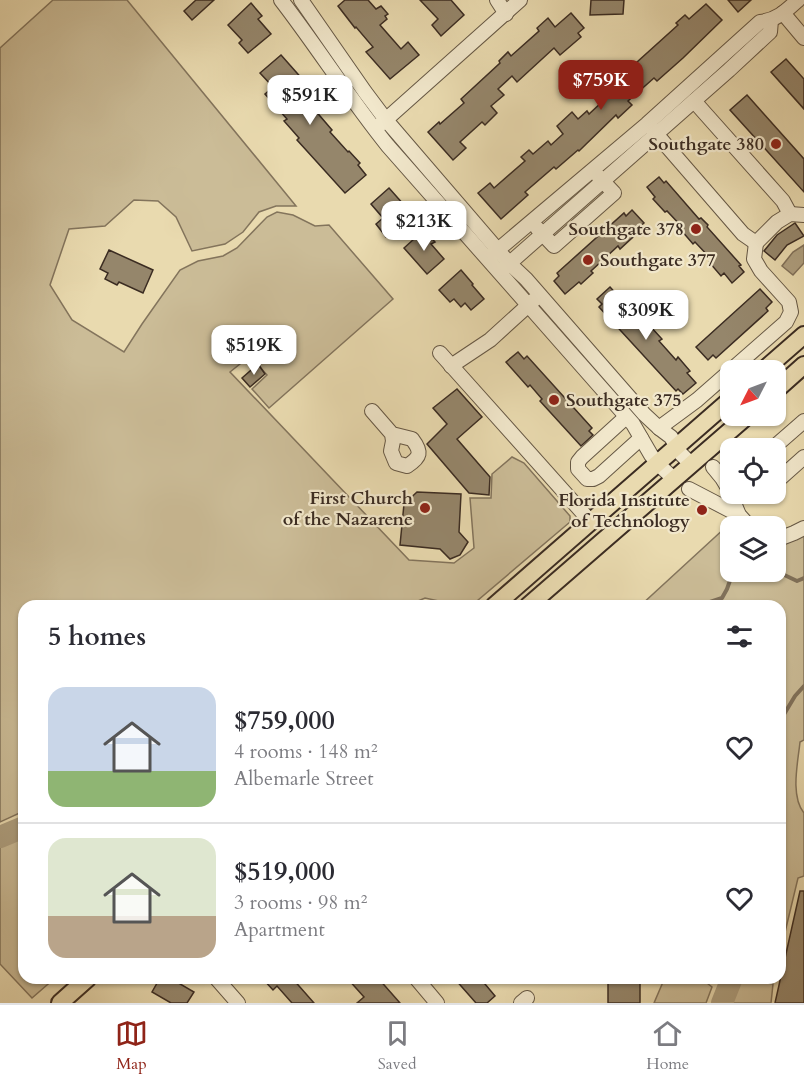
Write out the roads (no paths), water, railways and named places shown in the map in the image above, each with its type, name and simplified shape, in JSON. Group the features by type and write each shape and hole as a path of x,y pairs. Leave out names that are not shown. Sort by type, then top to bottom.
{"main road":[{"path":"775,360 804,335"},
{"path":"786,381 804,365"},
{"path":"501,600 720,409"},
{"path":"535,600 735,426"},
{"path":"60,1003 81,984"}],"street":[{"path":"281,0 300,23 375,130 487,259 504,268 540,295 644,414 671,437 676,448 691,464"},
{"path":"301,0 386,120 498,250 504,268 528,305 633,424 658,464 674,479"},
{"path":"497,0 506,14"},
{"path":"375,130 520,0"},
{"path":"487,259 647,124 760,22 777,17 798,0"},
{"path":"777,17 804,38"},
{"path":"504,268 737,63 770,32 777,17"},
{"path":"727,52 737,63"},
{"path":"680,94 692,103 783,201 790,214"},
{"path":"647,124 743,234 756,243"},
{"path":"592,169 603,181"},
{"path":"659,428 697,400 786,322 791,312 789,302 761,271 754,259 756,243 777,222 790,214 804,215"},
{"path":"532,222 543,234"},
{"path":"451,366 489,340 540,295"},
{"path":"440,353 591,522"},
{"path":"372,411 392,434"},
{"path":"626,417 582,457 578,462 578,469 587,478 593,479 641,438"},
{"path":"784,438 804,421"},
{"path":"786,473 804,457"},
{"path":"713,467 723,478 739,515"},
{"path":"689,489 739,515"},
{"path":"786,536 804,528"},
{"path":"221,984 238,1003"},
{"path":"421,984 437,1003"}],"waterway":[{"path":"786,576 797,581 804,578"},
{"path":"716,600 722,598 729,582"},
{"path":"786,711 804,686"},
{"path":"0,837 18,830"},
{"path":"722,1003 730,984"}],"place":[{"name":"Southgate 380","path":"776,144"},
{"name":"Southgate 378","path":"696,229"},
{"name":"Southgate 377","path":"588,260"},
{"name":"Southgate 375","path":"554,400"},
{"name":"First Church of the Nazarene","path":"425,508"},
{"name":"Florida Institute of Technology","path":"702,510"}]}
